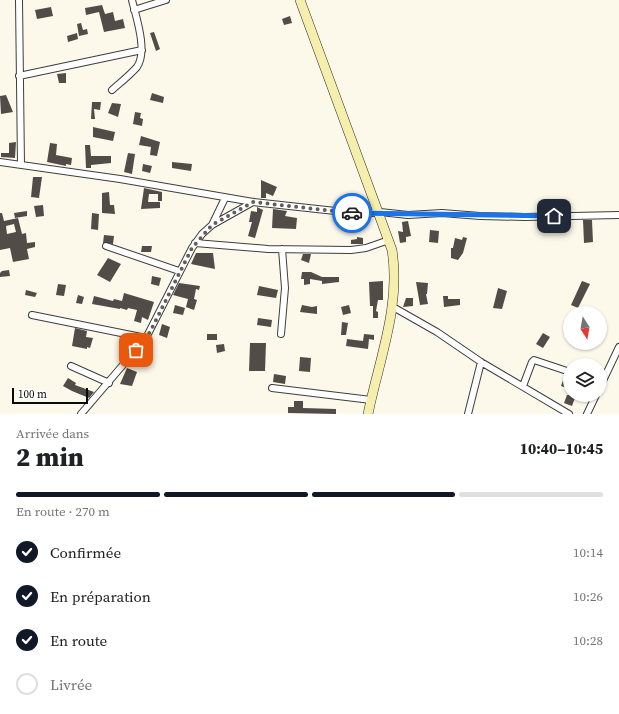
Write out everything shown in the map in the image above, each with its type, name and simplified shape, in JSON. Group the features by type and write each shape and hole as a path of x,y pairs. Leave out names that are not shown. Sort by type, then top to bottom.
{"main road":[{"path":"300,0 380,212 394,257 395,277 393,307 368,414"}],"street":[{"path":"19,0 21,165"},
{"path":"112,90 137,67 142,50 132,0"},
{"path":"134,10 166,0"},
{"path":"19,76 142,50"},
{"path":"0,162 173,187 225,198 253,202 364,214 380,212 408,215 442,213 503,217 619,215"},
{"path":"212,225 225,198"},
{"path":"81,414 146,338 179,271 195,243 212,225 253,202"},
{"path":"195,243 282,249 355,250 389,240"},
{"path":"106,246 179,271"},
{"path":"281,334 285,288 282,249"},
{"path":"393,307 437,332 481,362 569,414"},
{"path":"32,315 146,338"},
{"path":"607,372 619,347"},
{"path":"523,386 534,360 563,370"},
{"path":"468,414 481,362"},
{"path":"71,366 109,383"},
{"path":"272,388 371,400"},
{"path":"587,414 593,402"}],"building":[{"path":"102,5 105,14 113,12 115,21 123,19 125,28 104,32 99,12 86,15 85,8"},
{"path":"51,7 53,16 37,19 35,10"},
{"path":"290,16 292,23 284,25 282,19"},
{"path":"81,23 83,30 87,29 88,34 79,36 77,24"},
{"path":"154,32 160,49 156,51 150,33"},
{"path":"77,33 78,39 68,42 67,36"},
{"path":"66,73 66,83 59,83 57,74"},
{"path":"152,93 164,97 163,103 150,100"},
{"path":"6,95 13,112 1,114 0,96"},
{"path":"92,102 101,102 100,110 94,109 95,119 91,119"},
{"path":"112,103 121,104 118,117 108,113"},
{"path":"135,112 141,113 140,118 143,119 142,126 133,124"},
{"path":"93,127 115,132 113,141 93,137"},
{"path":"141,136 160,142 157,156 150,155 151,147 139,145"},
{"path":"16,142 15,158 1,157 1,153 9,153 9,143"},
{"path":"50,143 57,144 56,155 72,158 71,165 66,164 66,166 47,162"},
{"path":"85,145 90,145 91,156 111,156 111,163 91,165 91,168 86,168"},
{"path":"128,153 135,154 132,174 124,172"},
{"path":"172,162 192,164 191,171 172,168"},
{"path":"143,164 152,166 150,173 142,171"},
{"path":"33,177 42,177 39,198 31,197"},
{"path":"261,180 277,187 273,196 266,193 266,198 261,198"},
{"path":"144,188 162,192 162,201 158,201 158,194 149,194 148,202 160,202 160,208 141,209"},
{"path":"109,192 110,205 114,205 115,214 102,213 102,193"},
{"path":"43,205 44,216 36,217 34,206"},
{"path":"257,207 263,210 255,238 248,236 252,222 249,222 251,211 257,212"},
{"path":"273,209 287,211 285,216 297,218 296,229 272,228"},
{"path":"27,211 27,216 15,218 14,213"},
{"path":"0,213 2,213 4,221 18,218 22,234 26,233 27,243 35,242 35,247 27,249 29,259 13,262 10,248 0,250","holes":["14,224 16,232 7,234 6,226"]},
{"path":"92,213 99,214 98,230 91,229"},
{"path":"583,220 592,220 593,242 584,243"},
{"path":"408,221 411,236 406,237 406,242 400,243 398,231 403,232 402,222"},
{"path":"430,230 439,231 438,243 429,242"},
{"path":"104,235 114,236 113,244 103,243"},
{"path":"357,237 363,238 363,244 351,244 351,240 357,239"},
{"path":"463,237 467,238 463,253 458,260 451,258 451,248 453,248 455,238 462,240"},
{"path":"142,246 152,246 151,252 141,252"},
{"path":"196,253 213,253 215,269 191,264"},
{"path":"303,254 311,254 309,263 301,260"},
{"path":"108,258 121,264 110,282 97,275"},
{"path":"9,270 10,276 0,277 0,273 2,271"},
{"path":"302,272 311,272 322,277 339,277 339,282 322,284 322,281 310,279 310,284 304,285 304,279 301,279"},
{"path":"152,276 161,278 159,286 151,284"},
{"path":"383,281 383,300 378,300 376,311 378,312 378,318 373,318 373,306 370,306 369,282"},
{"path":"582,281 590,284 579,306 571,305"},
{"path":"416,282 428,283 426,294 428,304 420,305"},
{"path":"179,283 200,286 199,290 196,289 194,299 197,300 194,310 186,307 188,299 173,295"},
{"path":"58,284 66,285 64,296 56,295"},
{"path":"259,286 278,290 276,298 257,295"},
{"path":"498,288 507,291 502,309 493,308"},
{"path":"26,290 37,293 35,297 25,295"},
{"path":"124,293 154,302 148,320 142,317 141,323 134,321 137,310 128,308 127,310 92,304 94,296 113,301 114,299 122,301"},
{"path":"78,295 84,297 82,304 76,303"},
{"path":"443,296 448,296 448,299 460,299 460,305 444,307"},
{"path":"406,298 413,298 413,306 403,307"},
{"path":"175,305 185,308 183,315 173,313"},
{"path":"302,305 312,307 317,306 317,314 300,312"},
{"path":"349,305 351,313 343,315 341,307"},
{"path":"258,318 272,320 271,327 257,325"},
{"path":"342,322 348,323 346,335 341,335"},
{"path":"162,324 170,327 167,338 159,335"},
{"path":"75,328 87,331 86,337 93,338 90,348 87,347 87,349 72,346"},
{"path":"543,333 550,337 543,348 536,344"},
{"path":"207,334 217,334 217,340 207,340"},
{"path":"364,334 374,335 374,340 369,339 368,349 346,346 347,339 363,341"},
{"path":"250,343 266,343 265,371 249,371"},
{"path":"224,344 225,351 217,353 216,345"},
{"path":"300,357 311,358 310,372 299,371"},
{"path":"127,368 137,372 132,386 120,384"},
{"path":"274,374 286,376 285,384 273,382"},
{"path":"68,378 76,383 75,385 94,392 89,398 72,391 63,386"},
{"path":"294,401 303,401 303,408 336,409 336,414 288,413 288,407 294,407"},
{"path":"564,402 573,402 572,406"}],"way so far":[{"path":"136,350 150,332 179,271 192,248 202,234 212,225 253,202 352,213"}],"route":[{"path":"352,213 364,214 380,212 408,215 442,213 525,217 554,216"}]}
